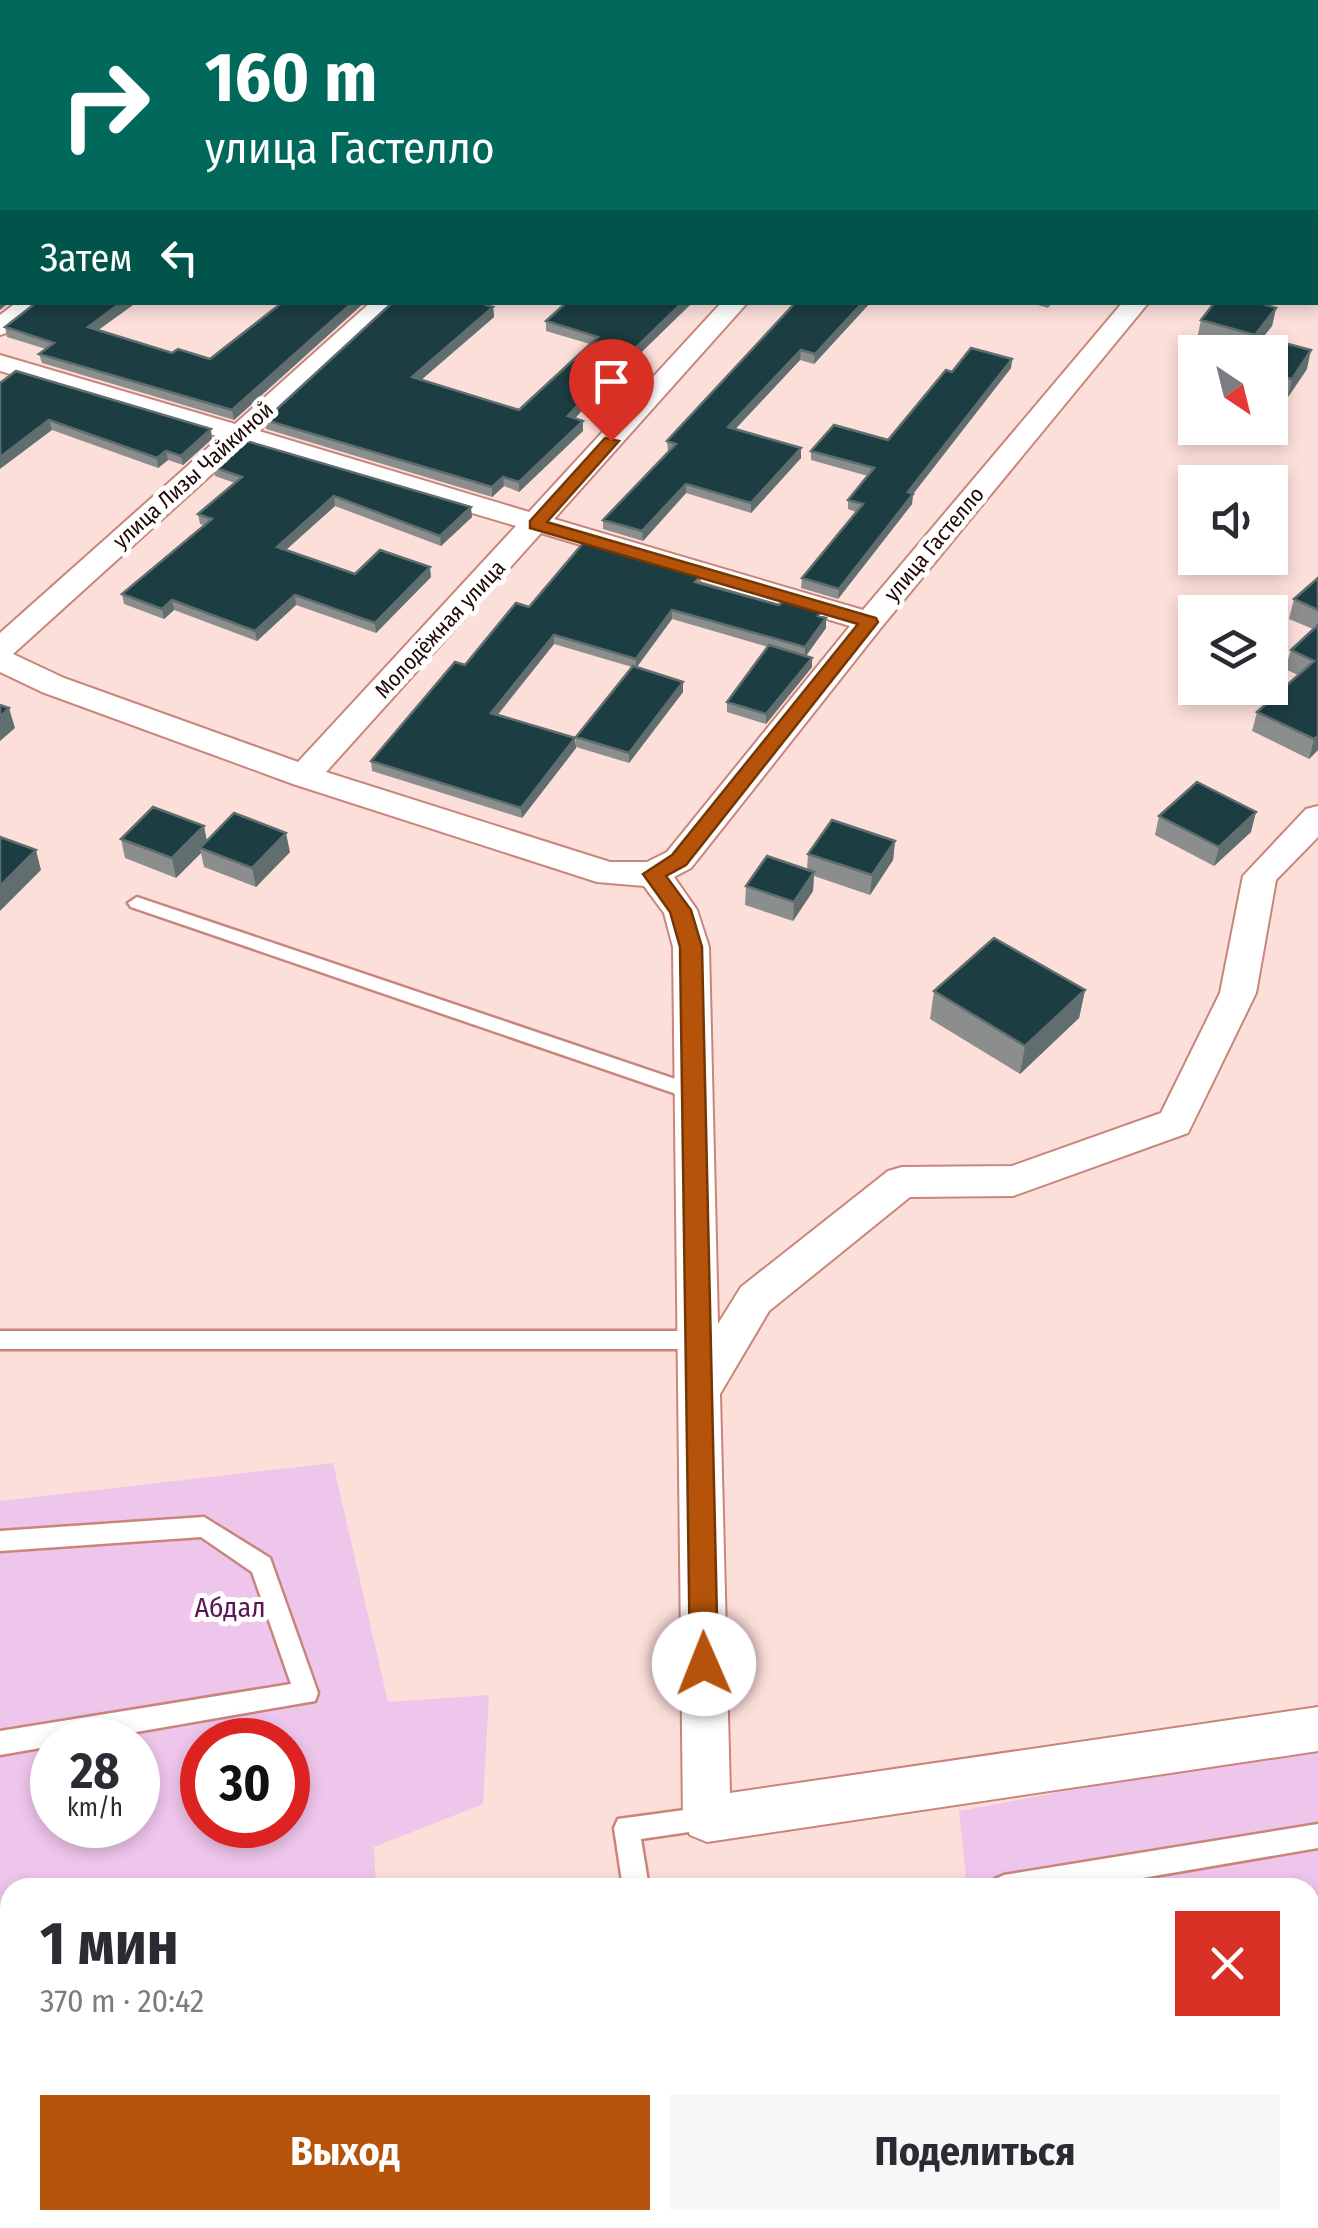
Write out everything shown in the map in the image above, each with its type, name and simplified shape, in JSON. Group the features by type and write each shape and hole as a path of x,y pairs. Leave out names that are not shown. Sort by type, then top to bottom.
{"street":[{"path":"0,327 30,305"},
{"name":"улица Лизы Чайкиной","path":"0,650 384,305"},
{"name":"Молодёжная улица","path":"304,776 733,305"},
{"name":"улица Гастелло","path":"654,874 679,860 869,622 1134,305"},
{"path":"0,363 869,622"},
{"path":"0,660 53,686 304,776 609,874 654,874 680,910 691,947 708,1819 1318,1729"},
{"path":"697,1395 755,1299 902,1182 1013,1181 1175,1123 1238,993 1260,876 1318,816"}],"lane":[{"path":"137,903 692,1092"},
{"path":"0,1340 698,1340"},
{"path":"0,1541 204,1527 262,1565 306,1694 0,1743"},
{"path":"634,1878 627,1828 708,1819"},
{"path":"1064,1878 1318,1836"}],"green space":[{"name":"Абдал","path":"333,1463 388,1702 489,1695 483,1804 374,1847 376,1878 0,1878 0,1501"},
{"name":"Абдал","path":"1318,1744 1318,1878 966,1878 959,1811"}],"building":[{"path":"33,305 118,305 88,327 172,353 178,349 210,359 279,305 350,305 232,410 39,354 54,343 5,327"},
{"path":"390,305 493,307 412,377 519,410 598,337 546,321 564,305 680,305 584,398 568,416 583,421 519,482 503,477 492,487 265,420"},
{"path":"793,305 860,305 815,354 801,350 728,427 801,448 751,503 686,484 642,531 603,520 676,444 667,441"},
{"path":"1213,305 1276,308 1255,335 1201,320"},
{"path":"1288,344 1311,350 1292,379 1288,378"},
{"path":"971,348 1012,359 908,492 913,494 839,589 802,578 863,504 848,500 874,468 811,451 834,425 888,440 946,370 952,372"},
{"path":"16,371 211,429 181,456 166,451 157,458 49,420 0,457 0,383"},
{"path":"243,440 471,507 440,536 334,496 277,547 355,574 380,550 430,567 375,623 295,595 255,631 172,600 162,609 122,594 212,519 198,514 242,477 213,467"},
{"path":"585,541 701,575 695,582 779,605 784,600 821,611 818,616 826,618 805,647 672,610 636,659 554,635 491,713 575,738 521,808 371,761 455,662 465,665 516,603 529,607"},
{"path":"1318,578 1318,610 1294,599"},
{"path":"1318,625 1318,736 1314,739 1257,712 1265,705 1288,705 1288,684 1314,661 1291,650"},
{"path":"769,645 812,658 766,714 727,702"},
{"path":"633,666 683,682 629,753 576,737"},
{"path":"1197,782 1256,812 1219,847 1159,816"},
{"path":"153,807 204,826 172,858 121,839"},
{"path":"234,813 286,833 252,868 200,848"},
{"path":"832,820 895,841 872,875 808,854"},
{"path":"0,837 36,850 0,886"},
{"path":"767,856 814,872 794,902 746,886"},
{"path":"994,938 1085,990 1025,1046 934,991"}],"route":[{"path":"611,441 536,524 869,622 679,860 654,874 680,910 691,947 704,1664"}]}
